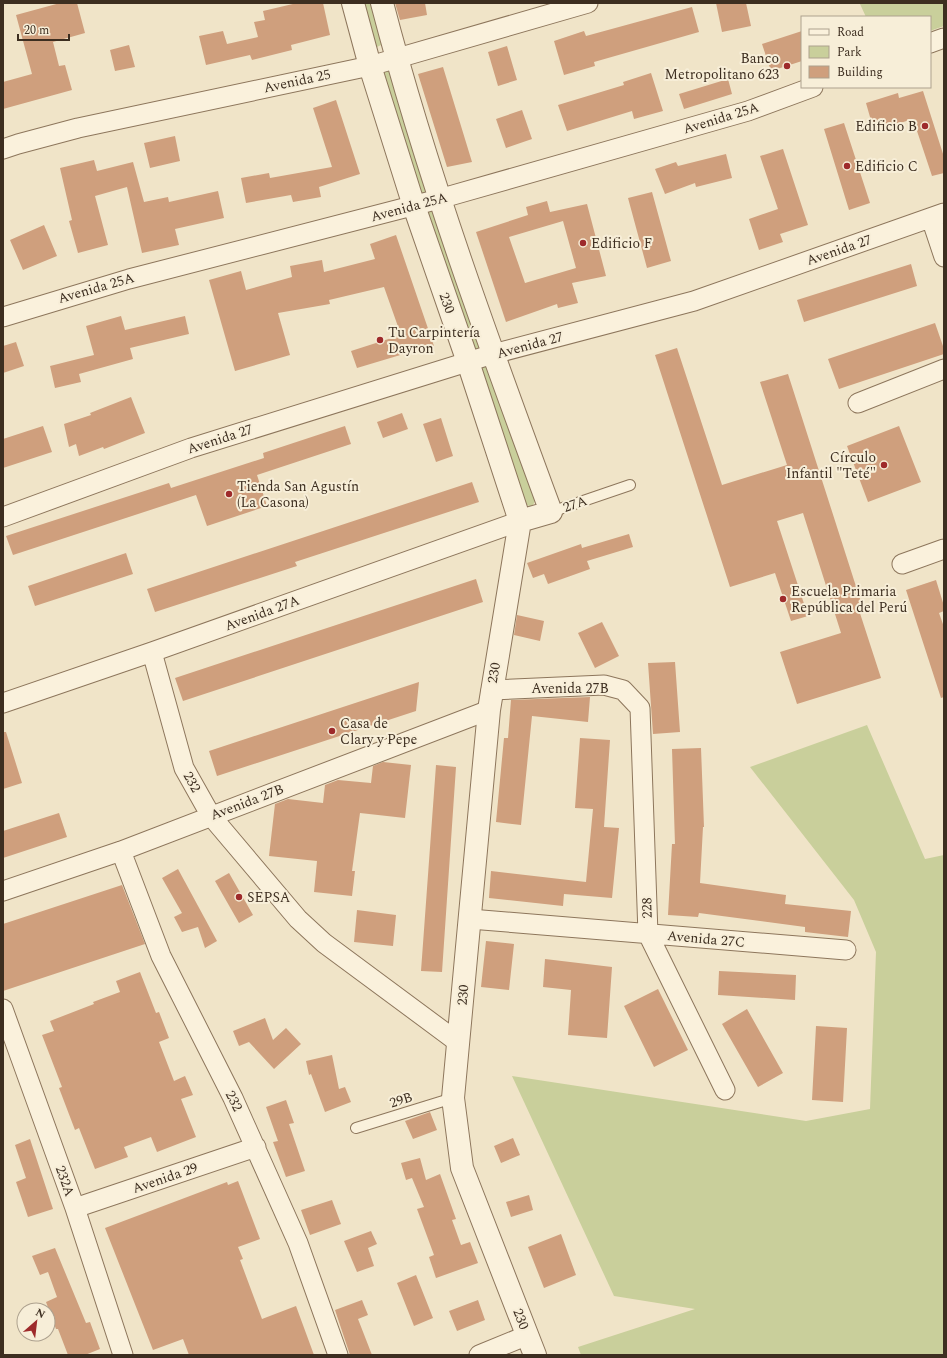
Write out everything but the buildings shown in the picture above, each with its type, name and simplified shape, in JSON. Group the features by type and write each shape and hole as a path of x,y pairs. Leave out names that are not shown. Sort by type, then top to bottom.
{"street":[{"name":"230","path":"353,3 370,66 414,206 468,362 520,521 490,700 454,1098 462,1168 535,1355"},
{"name":"230","path":"382,3 396,58 439,199 493,354 551,512"},
{"name":"Avenida 25","path":"3,149 78,128 370,66 588,3"},
{"path":"931,44 944,38"},
{"name":"Avenida 25A","path":"3,317 129,279 439,199 748,111 810,88"},
{"path":"938,215 944,257"},
{"name":"Avenida 27","path":"3,517 191,448 493,354 694,301 938,215"},
{"path":"858,403 944,369"},
{"name":"27A","path":"520,521 551,512"},
{"name":"Avenida 27A","path":"3,703 152,652 520,521"},
{"path":"902,564 944,549"},
{"name":"232","path":"152,652 184,768 211,816 298,919 324,943 459,1043"},
{"name":"Avenida 27B","path":"3,891 121,851 211,816 490,700 604,685 623,690 640,708"},
{"name":"228","path":"640,708 648,934 725,1090"},
{"name":"232","path":"121,851 161,956 233,1098 298,1243 338,1355"},
{"name":"Avenida 27C","path":"470,919 846,950"},
{"name":"232A","path":"3,1009 75,1208 123,1355"},
{"name":"Avenida 29","path":"75,1208 256,1147"},
{"path":"479,1355 528,1335"}],"lane":[{"name":"27A","path":"551,512 630,485"},
{"name":"29B","path":"356,1128 454,1098"}],"green space":[{"path":"363,3 372,3 383,41 381,45 377,47 374,44"},
{"path":"944,3 944,26 931,31 931,16 866,16 860,4"},
{"path":"382,69 390,71 427,193 423,198"},
{"path":"427,210 433,211 480,349 477,351 472,348"},
{"path":"484,365 488,366 535,501 531,507 527,505 478,369"},
{"path":"867,725 925,859 944,855 944,1355 581,1355 578,1347 695,1309 614,1296 512,1076 806,1121 870,1109 876,952 854,900 750,767"}],"place":[{"name":"Banco Metropolitano 623","path":"787,66"},
{"name":"Edificio B","path":"925,126"},
{"name":"Edificio C","path":"847,166"},
{"name":"Edificio F","path":"583,243"},
{"name":"Tu Carpintería Dayron","path":"380,340"},
{"name":"Círculo Infantil \"Teté\"","path":"884,465"},
{"name":"Tienda San Agustín (La Casona)","path":"229,494"},
{"name":"Escuela Primaria República del Perú","path":"783,599"},
{"name":"Casa de Clary y Pepe","path":"332,731"},
{"name":"SEPSA","path":"239,897"}]}
